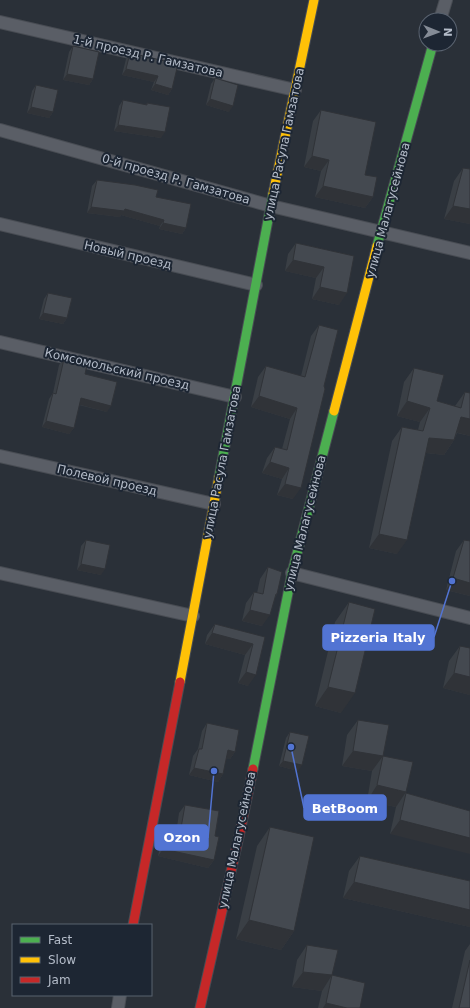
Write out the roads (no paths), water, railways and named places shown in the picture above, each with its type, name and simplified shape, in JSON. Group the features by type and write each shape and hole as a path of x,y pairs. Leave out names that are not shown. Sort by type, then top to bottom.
{"street":[{"name":"улица Расула Гамзатова","path":"134,924 271,206 314,0"},
{"path":"442,12 446,0"},
{"name":"1-й проезд Р. Гамзатова","path":"0,22 295,90"},
{"name":"улица Малагусейнова","path":"200,1008 240,832 292,573 381,232 431,52"},
{"name":"0-й проезд Р. Гамзатова","path":"0,130 271,206 470,253"},
{"name":"Новый проезд","path":"0,224 256,285"},
{"name":"Комсомольский проезд","path":"0,342 235,397"},
{"name":"Полевой проезд","path":"0,456 214,504"},
{"path":"0,573 193,616"},
{"path":"292,573 470,618"},
{"path":"118,1008 120,996"}],"place":[{"name":"Pizzeria Italy","path":"452,581"},
{"name":"BetBoom","path":"291,747"},
{"name":"Ozon","path":"214,771"}]}
